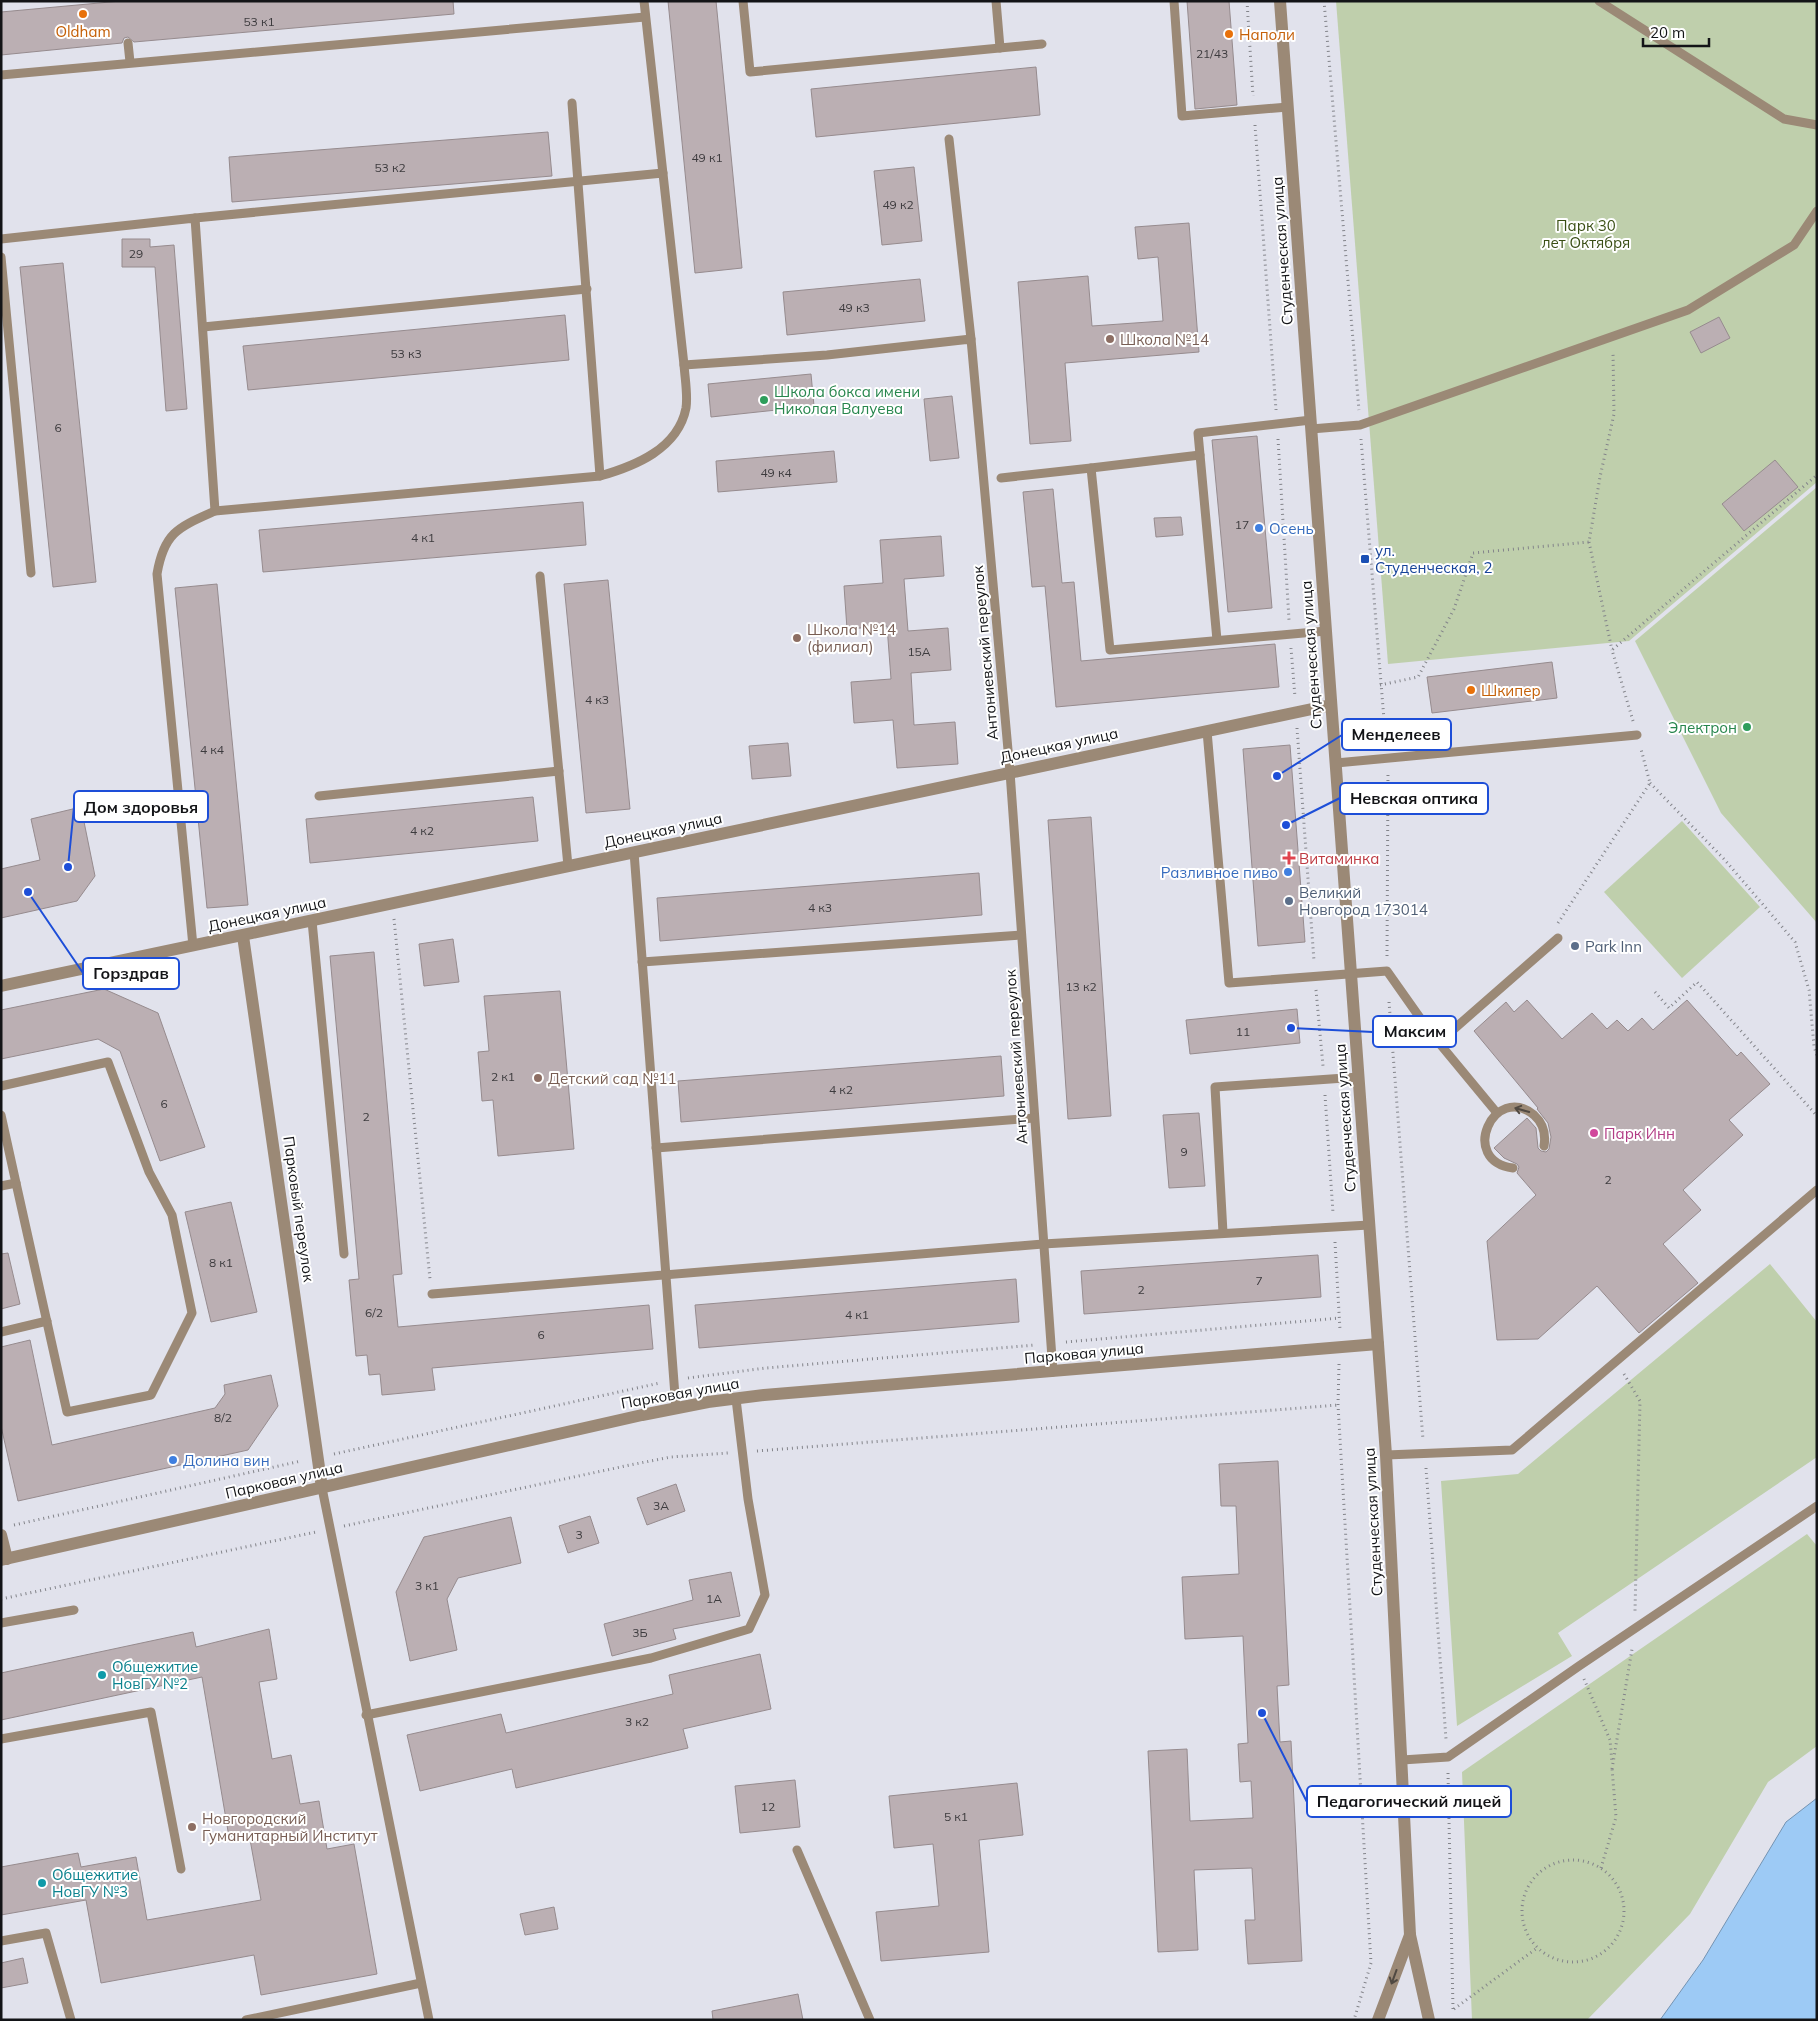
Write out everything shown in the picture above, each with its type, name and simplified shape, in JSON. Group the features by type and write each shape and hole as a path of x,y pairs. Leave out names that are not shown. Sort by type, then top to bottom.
{"street":[{"name":"Студенческая улица","path":"1280,1 1386,1455 1410,1934 1429,2020"},
{"name":"Донецкая улица","path":"1,986 1331,705"},
{"name":"Парковый переулок","path":"243,936 322,1488"},
{"name":"Парковая улица","path":"4,1560 676,1408 736,1399 1378,1344"},
{"path":"1,1535 4,1560"},
{"name":"Студенческая улица","path":"1378,2020 1410,1934"}],"lane":[{"path":"193,946 156,574 161,551 170,537 190,522 215,511 600,476 647,460 676,430 686,405 684,366 644,1"},
{"path":"743,1 750,72 1042,44"},
{"path":"996,1 1000,48"},
{"path":"1174,1 1182,116 1288,107"},
{"path":"1599,1 1784,119 1817,125"},
{"path":"1,75 645,17"},
{"path":"128,43 130,62"},
{"path":"572,103 600,476"},
{"name":"Антониевский переулок","path":"949,139 971,339 1010,772 1053,1372"},
{"path":"1,239 195,218 664,173"},
{"path":"1217,640 1198,433 1277,424 1360,425 1688,310 1794,245 1817,211"},
{"path":"195,218 215,511"},
{"path":"1,257 31,573"},
{"path":"203,327 587,290"},
{"path":"684,366 827,355 971,339"},
{"path":"1001,478 1200,454"},
{"path":"1090,468 1110,650 1326,631"},
{"path":"540,576 568,866"},
{"path":"1208,731 1229,983 1387,971 1438,1043 1497,1113"},
{"path":"1336,763 1637,736"},
{"path":"319,796 559,771"},
{"path":"634,852 676,1408"},
{"path":"312,921 344,1254"},
{"path":"642,962 1021,935"},
{"path":"1438,1043 1558,938"},
{"path":"1,1086 108,1062 149,1172 172,1215 192,1313 150,1395 67,1412 1,1115"},
{"path":"1223,1234 1215,1086 1358,1077"},
{"path":"1513,1168 1502,1167 1490,1157 1484,1142 1486,1126 1497,1113 1512,1107 1528,1110 1540,1120 1546,1136 1544,1146"},
{"path":"656,1148 1034,1118"},
{"path":"1,1186 16,1183"},
{"path":"1386,1455 1512,1450 1817,1190"},
{"path":"432,1294 1043,1244 1369,1225"},
{"path":"1,1332 47,1321"},
{"path":"366,1715 651,1658 749,1629 765,1595 748,1499 736,1399"},
{"path":"322,1488 366,1715 429,2020"},
{"path":"1402,1760 1448,1757 1579,1666 1817,1506"},
{"path":"1,1623 74,1610"},
{"path":"1,1739 151,1712 181,1869"},
{"path":"797,1850 870,2020"},
{"path":"1,1941 46,1932 71,2020"},
{"path":"246,2020 421,1983"}],"path":[{"path":"1247,1 1290,634 1334,1227 1340,1348 1338,1405 1371,1963 1354,2020"},
{"path":"1612,337 1614,414 1600,477 1589,542 1612,650 1650,783 1724,859 1795,942 1809,990 1814,1046 1817,1056"},
{"path":"1612,650 1817,475"},
{"path":"1380,685 1418,677 1454,609 1473,553 1589,542"},
{"path":"1558,938 1553,931 1650,783"},
{"path":"392,904 432,1294"},
{"path":"1655,992 1669,1008 1697,982 1817,1116"},
{"path":"1612,1769 1635,1628 1640,1401 1616,1361"},
{"path":"1,1599 671,1457 1338,1405"},
{"path":"1579,1666 1610,1740 1616,1817 1601,1868"},
{"path":"1558,1862 1586,1862 1601,1868 1614,1880 1623,1898 1625,1916 1618,1937 1607,1951 1586,1962 1568,1963 1551,1958 1537,1948 1527,1934 1522,1916 1524,1898 1531,1882 1542,1870 1558,1862"},
{"path":"1453,2009 1537,1948"}],"green space":[{"name":"Парк 30 лет Октября","path":"1336,1 1817,1 1817,482 1629,641 1388,664"},
{"name":"Электрон","path":"1817,487 1817,923 1721,813 1635,641"},
{"path":"1682,821 1760,907 1682,978 1604,892"},
{"path":"1770,1264 1817,1322 1817,1457 1558,1633 1572,1656 1457,1726 1441,1481 1518,1474"},
{"path":"1807,1534 1817,1546 1817,1746 1768,1782 1690,1914 1587,2020 1472,2020 1462,1772"}],"water":[{"path":"1817,1798 1817,2020 1660,2020 1703,1960 1786,1822"}],"building":[{"path":"121,1 453,1 454,14 134,42 128,37 124,38 122,43 1,55 1,12"},
{"path":"668,1 716,1 742,268 695,273"},
{"path":"1187,1 1229,1 1237,105 1195,109"},
{"path":"1036,67 1040,115 816,137 811,89"},
{"path":"548,132 552,176 232,202 229,157"},
{"path":"914,167 922,241 882,245 874,171"},
{"name":"Школа №14","path":"1189,223 1199,352 1065,363 1071,441 1030,444 1018,282 1088,276 1092,326 1163,321 1158,257 1138,259 1135,227"},
{"path":"122,239 150,239 150,247 174,245 187,409 166,411 155,267 122,267"},
{"path":"63,263 96,582 53,587 20,267"},
{"path":"920,279 925,321 787,335 783,292"},
{"path":"565,315 569,360 248,390 243,346"},
{"path":"1719,317 1730,338 1701,353 1690,332"},
{"name":"Школа бокса имени Николая Валуева","path":"811,374 814,406 711,417 708,384"},
{"path":"952,396 959,458 930,461 924,399"},
{"path":"1257,436 1272,608 1228,612 1212,440"},
{"path":"834,451 837,482 718,492 716,461"},
{"path":"1775,460 1798,487 1744,531 1722,504"},
{"path":"1053,489 1062,583 1074,582 1081,661 1275,644 1279,687 1056,707 1045,586 1032,587 1023,492"},
{"path":"583,502 586,545 263,572 259,530"},
{"path":"1181,517 1183,535 1156,537 1154,518"},
{"path":"941,536 944,576 904,579 908,631 948,628 951,670 911,673 914,725 955,722 958,764 897,768 893,720 854,723 851,682 891,679 887,626 847,629 844,586 883,583 880,540"},
{"path":"608,580 630,809 586,813 564,584"},
{"path":"217,584 248,905 207,908 175,588"},
{"path":"1552,662 1557,698 1432,713 1427,677"},
{"path":"788,743 791,776 752,779 749,746"},
{"path":"1290,745 1305,942 1258,946 1243,749"},
{"path":"533,797 538,841 310,863 306,819"},
{"path":"81,807 95,876 77,901 1,918 1,869 40,860 31,819"},
{"path":"1091,817 1111,1116 1068,1119 1048,820"},
{"path":"979,873 982,915 660,941 657,898"},
{"path":"453,939 459,982 424,986 419,944"},
{"path":"374,952 402,1274 393,1275 398,1327 649,1305 653,1349 432,1368 435,1390 382,1395 380,1374 369,1375 367,1355 356,1356 349,1280 359,1279 330,956"},
{"path":"104,989 158,1013 205,1147 160,1161 120,1051 98,1039 1,1059 1,1010"},
{"path":"560,991 574,1149 498,1156 493,1100 482,1101 478,1052 489,1051 484,996"},
{"path":"1527,1000 1562,1039 1592,1013 1607,1029 1617,1020 1628,1031 1642,1018 1653,1030 1687,1000 1737,1056 1741,1052 1770,1084 1729,1120 1743,1135 1683,1190 1701,1210 1663,1244 1698,1283 1639,1333 1597,1286 1538,1339 1497,1340 1487,1241 1536,1195 1517,1173 1519,1167 1517,1164 1504,1158 1494,1148 1527,1118 1536,1128 1538,1148 1541,1151 1546,1152 1549,1149 1551,1137 1548,1123 1538,1108 1474,1031 1506,1002 1514,1012"},
{"path":"1297,1009 1300,1043 1190,1054 1186,1020"},
{"path":"1001,1056 1004,1096 681,1122 678,1081"},
{"path":"1199,1113 1205,1186 1169,1188 1163,1115"},
{"path":"231,1202 257,1312 211,1322 185,1212"},
{"path":"8,1253 20,1304 1,1309 1,1254"},
{"path":"1318,1255 1321,1297 1084,1314 1081,1271"},
{"path":"1016,1279 1019,1322 699,1348 695,1305"},
{"path":"30,1340 52,1445 215,1408 225,1394 224,1385 271,1375 278,1406 248,1450 18,1501 1,1426 1,1347"},
{"path":"1278,1461 1289,1685 1277,1686 1280,1742 1291,1741 1302,1961 1248,1964 1245,1920 1255,1920 1252,1868 1194,1870 1198,1950 1158,1952 1148,1751 1187,1749 1190,1821 1253,1818 1251,1781 1240,1782 1238,1744 1248,1743 1243,1636 1185,1639 1182,1577 1239,1574 1236,1506 1221,1506 1219,1464"},
{"path":"676,1484 685,1511 647,1525 637,1498"},
{"path":"590,1516 599,1543 568,1553 559,1526"},
{"path":"511,1517 521,1563 458,1578 447,1599 457,1650 410,1661 396,1592 424,1537"},
{"path":"731,1572 740,1616 673,1629 676,1639 612,1656 604,1624 693,1600 689,1580"},
{"path":"269,1629 277,1679 259,1682 272,1759 291,1755 300,1804 319,1801 327,1849 354,1844 377,1974 261,1995 254,1955 101,1983 86,1900 1,1915 1,1867 78,1853 81,1867 136,1857 147,1920 261,1900 249,1834 229,1837 202,1677 1,1720 1,1673 193,1632 196,1647"},
{"path":"760,1654 771,1709 683,1729 688,1748 516,1788 512,1769 420,1791 407,1735 501,1714 506,1733 673,1694 669,1675"},
{"path":"795,1780 800,1827 740,1833 735,1786"},
{"path":"1017,1783 1023,1835 979,1840 989,1952 881,1961 876,1912 939,1906 933,1844 894,1848 889,1796"},
{"path":"554,1907 558,1929 525,1935 520,1914"},
{"path":"23,1958 28,1983 1,1988 1,1963"},
{"path":"798,1994 803,2020 713,2020 712,2011"}],"place":[{"name":"Oldham","path":"83,14"},
{"name":"Наполи","path":"1229,34"},
{"name":"Школа №14","path":"1110,339"},
{"name":"Школа бокса имени Николая Валуева","path":"764,400"},
{"name":"Осень","path":"1259,528"},
{"name":"ул. Студенческая, 2","path":"1365,559"},
{"name":"Школа №14 (филиал)","path":"797,638"},
{"name":"Шкипер","path":"1471,690"},
{"name":"Электрон","path":"1747,727"},
{"name":"Менделеев","path":"1277,776"},
{"name":"Невская оптика","path":"1286,825"},
{"name":"Витаминка","path":"1289,858"},
{"name":"Дом здоровья","path":"68,867"},
{"name":"Разливное пиво","path":"1288,872"},
{"name":"Горздрав","path":"28,892"},
{"name":"Великий Новгород 173014","path":"1289,901"},
{"name":"Park Inn","path":"1575,946"},
{"name":"Максим","path":"1291,1028"},
{"name":"Детский сад №11","path":"538,1078"},
{"name":"Парк Инн","path":"1594,1133"},
{"name":"Долина вин","path":"173,1460"},
{"name":"Общежитие НовГУ №2","path":"102,1675"},
{"name":"Педагогический лицей","path":"1262,1713"},
{"name":"Новгородский Гуманитарный Институт","path":"192,1827"},
{"name":"Общежитие НовГУ №3","path":"42,1883"}]}
